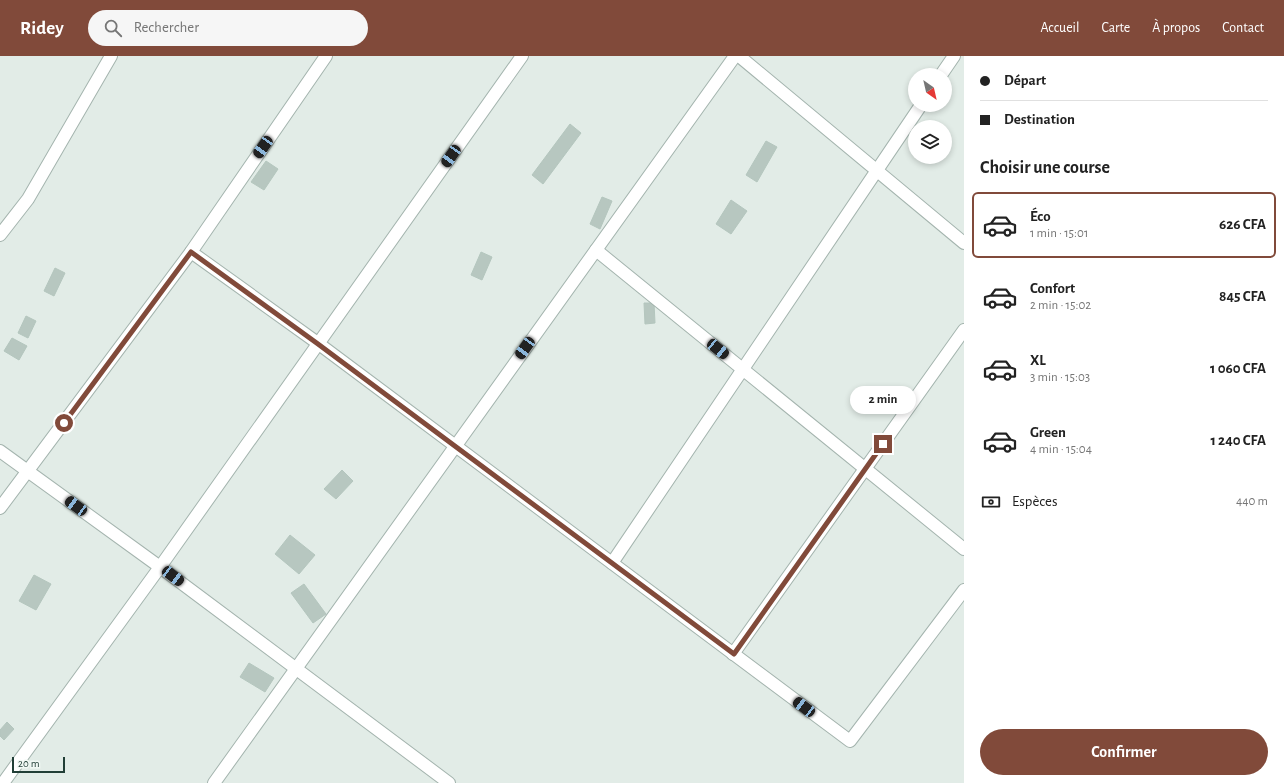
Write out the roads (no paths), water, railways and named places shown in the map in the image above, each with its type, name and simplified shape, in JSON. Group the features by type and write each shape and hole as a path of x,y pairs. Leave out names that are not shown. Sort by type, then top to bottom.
{"street":[{"path":"0,235 28,199 111,56"},
{"path":"0,508 191,252 326,56"},
{"path":"3,783 160,567 522,56"},
{"path":"214,783 734,56"},
{"path":"739,56 964,243"},
{"path":"946,68 954,56"},
{"path":"612,563 916,112"},
{"path":"596,250 964,549"},
{"path":"191,252 318,344 850,741 964,590"},
{"path":"734,654 964,330"},
{"path":"0,451 160,567 450,783"}]}
